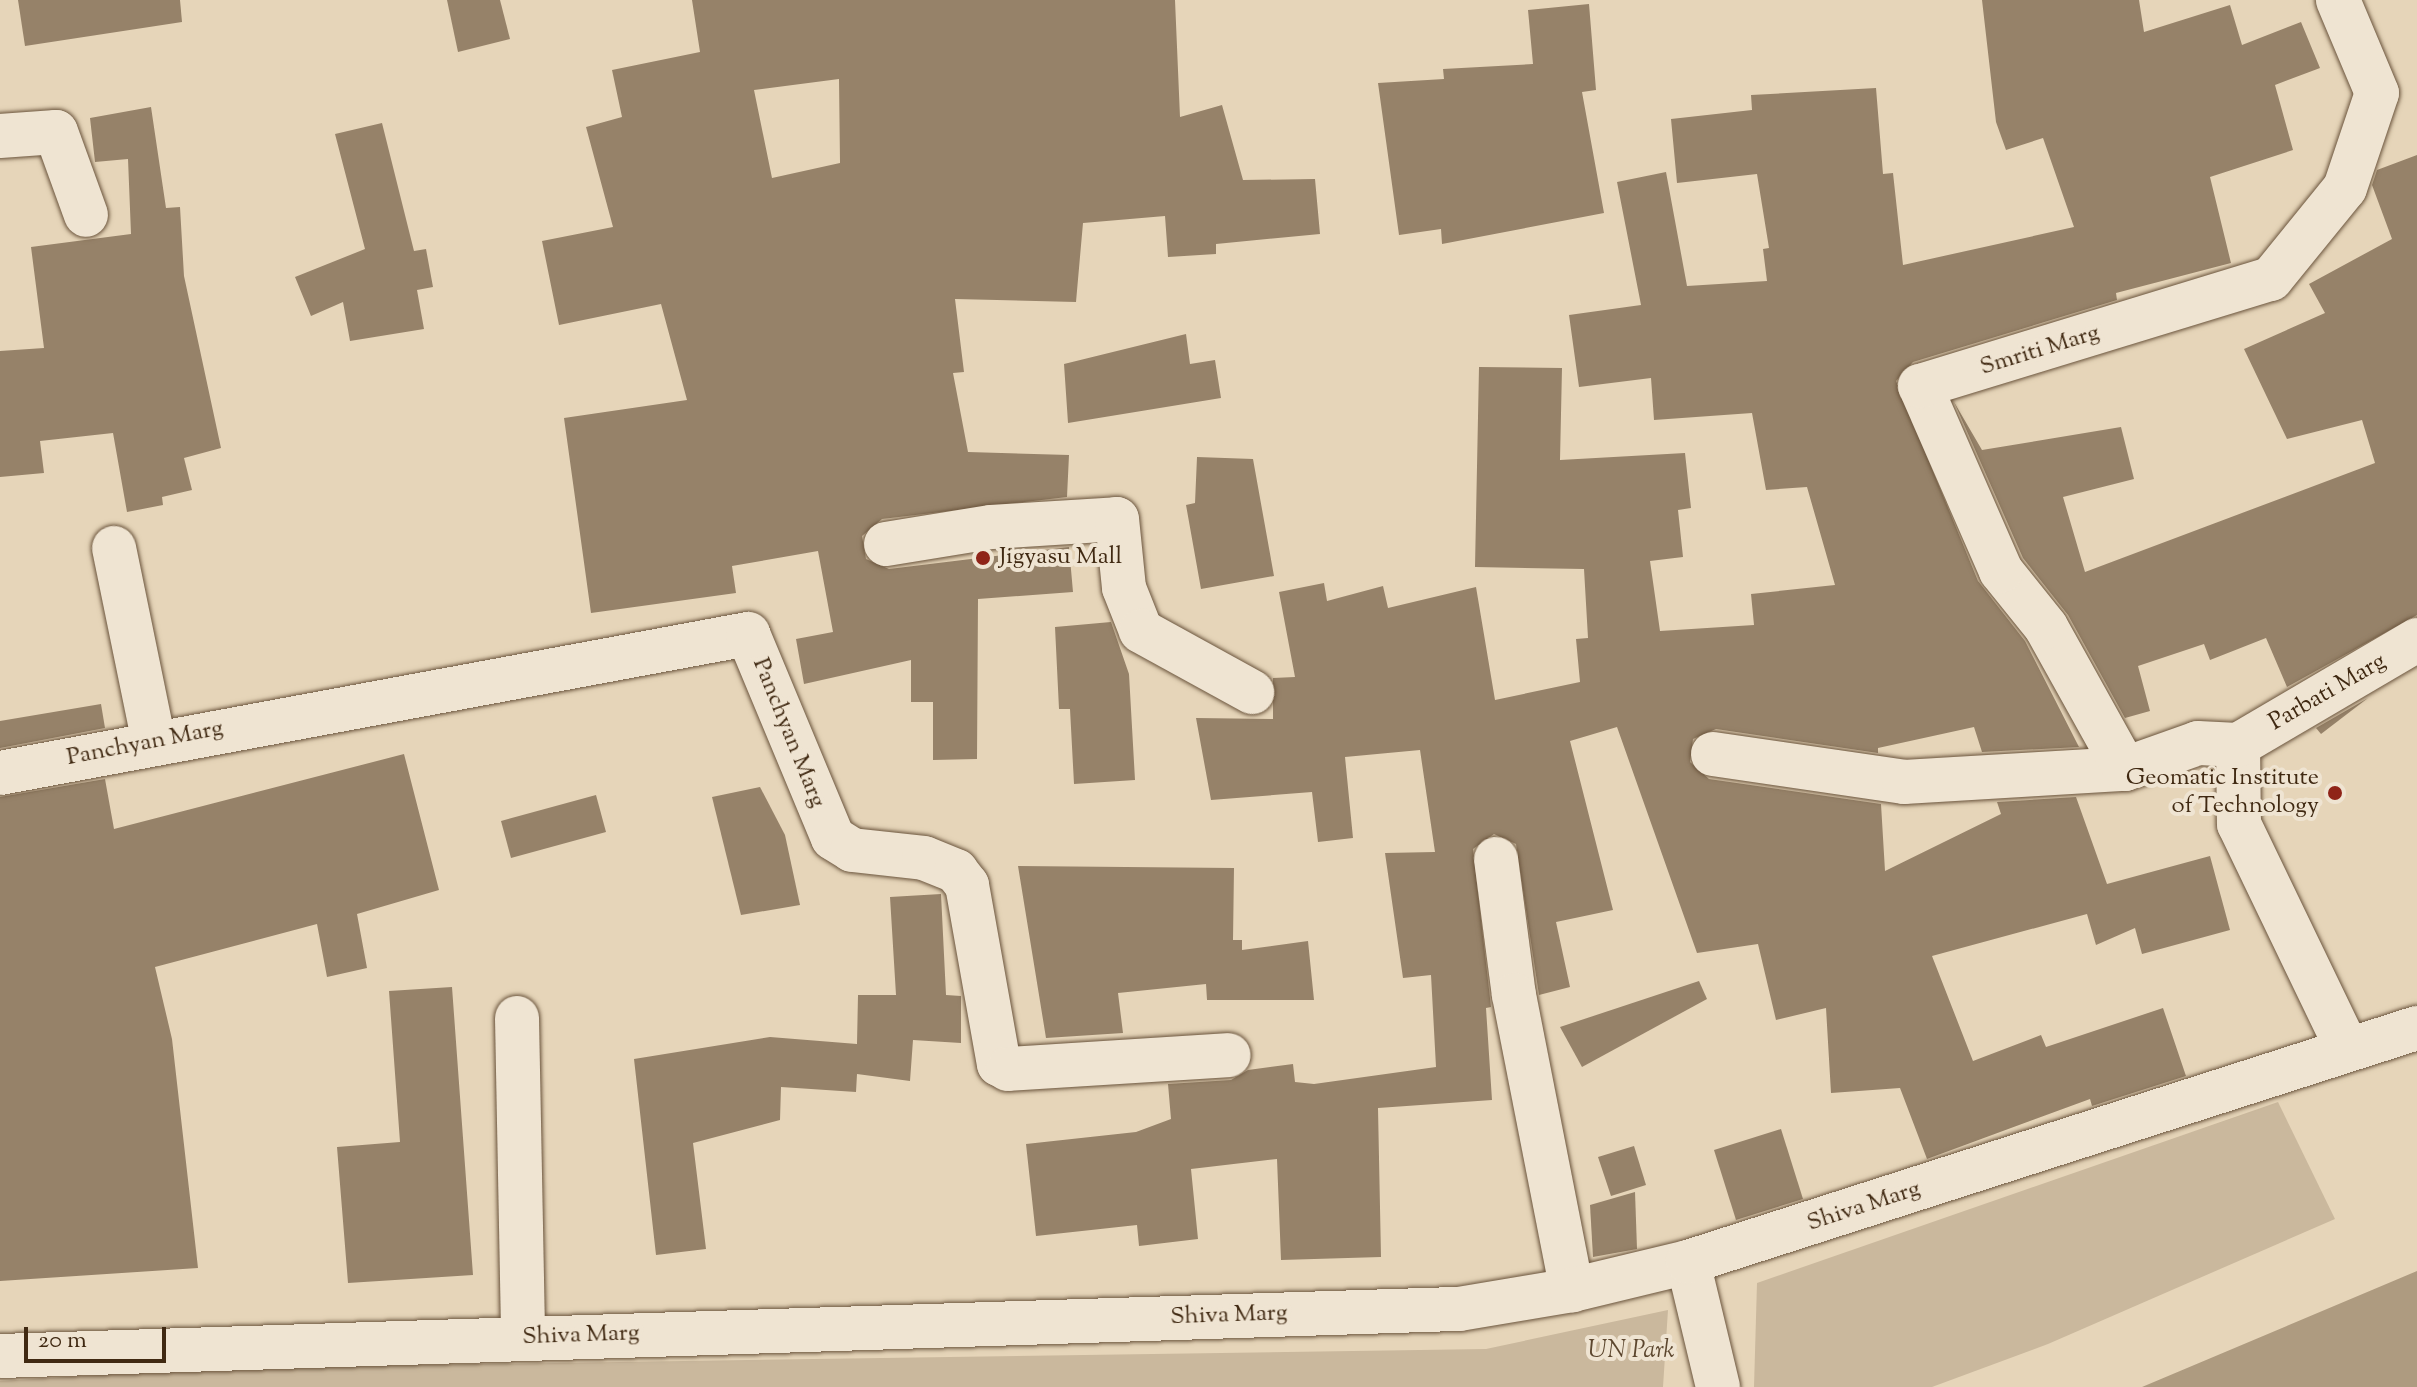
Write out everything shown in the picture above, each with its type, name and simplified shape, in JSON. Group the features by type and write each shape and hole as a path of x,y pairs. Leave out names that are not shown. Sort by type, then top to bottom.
{"street":[{"name":"Smriti Marg","path":"2125,769 2046,627 2001,571 1920,386 2271,279 2345,188 2377,93 2338,0"},
{"path":"0,136 56,132 86,215"},
{"path":"886,544 991,527 1117,519 1124,588 1141,631 1252,692"},
{"path":"114,548 154,743"},
{"name":"Panchyan Marg","path":"0,773 748,634 833,838 852,850 924,858 956,871 967,885 999,1064 1008,1069 1229,1055"},
{"name":"Parbati Marg","path":"2238,745 2417,640"},
{"path":"1713,754 1904,782 2125,769 2198,743 2238,745 2239,824 2347,1048"},
{"path":"1496,859 1514,995 1572,1290"},
{"path":"517,1018 523,1338"},
{"name":"Shiva Marg","path":"0,1356 1459,1309 1572,1290 1688,1262 2417,1028"},
{"path":"1688,1262 1718,1387"}],"green space":[{"path":"2278,1102 2335,1219 2048,1344 1932,1387 1754,1387 1757,1283"},
{"name":"UN Park","path":"1668,1310 1663,1387 0,1387 0,1381 216,1368 1486,1349"}],"shaded area":[{"path":"2417,1271 2417,1387 2142,1387 2372,1290"}],"building":[{"path":"18,0 180,0 182,22 25,46"},
{"path":"447,0 500,0 510,39 458,52"},
{"path":"692,0 1175,0 1180,117 1222,105 1243,180 1315,179 1320,234 1216,244 1216,254 1168,257 1165,216 1083,223 1076,302 955,299 964,372 953,373 968,452 1069,455 1067,497 882,519 862,536 866,559 889,569 1069,547 1073,592 978,599 977,759 933,760 933,702 911,702 911,660 804,684 796,639 833,632 818,551 732,566 736,593 591,613 564,418 687,400 661,304 559,325 542,241 613,227 586,127 622,117 612,70 700,52","holes":["839,79 840,163 772,178 754,90"]},
{"path":"1982,0 2139,0 2144,32 2230,5 2242,45 2301,22 2320,68 2275,85 2293,150 2210,177 2231,263 2116,293 2117,300 1913,362 1896,381 1978,581 2025,641 2079,747 1982,752 1974,727 1878,748 1878,753 1716,729 1693,739 1690,762 1709,779 1881,804 1885,871 2001,814 1997,802 2076,797 2107,884 2210,856 2230,930 2142,954 2135,928 2096,945 2087,914 1932,956 1973,1061 2041,1035 2046,1047 2163,1008 2186,1076 2092,1106 2090,1099 1927,1159 1900,1088 1831,1093 1826,1008 1776,1020 1758,944 1697,953 1617,727 1570,741 1613,910 1556,922 1570,987 1539,995 1516,844 1494,834 1473,849 1491,1007 1486,1008 1492,1100 1378,1108 1381,1257 1281,1260 1277,1159 1191,1169 1198,1239 1139,1246 1137,1225 1036,1236 1026,1144 1136,1132 1171,1119 1168,1084 1231,1080 1248,1070 1293,1064 1295,1082 1314,1084 1436,1067 1431,975 1403,978 1385,853 1435,852 1420,750 1345,757 1353,838 1318,842 1312,792 1211,800 1196,718 1273,719 1273,678 1295,677 1279,592 1324,583 1327,601 1383,586 1388,608 1476,587 1495,700 1580,682 1576,639 1588,638 1584,569 1475,567 1479,367 1562,368 1560,460 1685,453 1691,508 1678,510 1683,557 1650,561 1660,631 1754,625 1751,594 1835,585 1807,487 1766,490 1752,413 1654,420 1651,378 1579,387 1569,315 1641,305 1617,182 1666,172 1687,286 1767,281 1763,249 1769,248 1757,174 1677,183 1671,119 1752,110 1751,95 1876,88 1883,174 1893,173 1903,265 2074,227 2043,138 2006,150 1996,122"},
{"path":"1589,4 1596,90 1582,92 1604,213 1442,244 1441,229 1399,235 1378,83 1444,79 1443,69 1533,64 1528,10"},
{"path":"151,107 166,208 180,207 184,276 221,448 184,458 192,490 162,497 163,505 127,512 113,433 40,441 44,473 0,477 0,351 44,348 31,247 131,234 128,159 95,162 90,118"},
{"path":"382,123 414,251 426,249 433,287 417,290 424,329 350,341 343,302 311,316 295,277 365,249 335,134"},
{"path":"2417,155 2417,615 2287,687 2266,638 2210,660 2204,644 2138,666 2150,711 2125,718 2068,615 2023,558 1954,402 1982,450 2121,427 2134,479 2063,497 2085,572 2375,463 2362,420 2287,439 2244,349 2325,313 2309,284 2392,239 2372,185 2377,170"},
{"path":"1186,334 1190,364 1215,360 1221,398 1068,423 1064,364"},
{"path":"1197,457 1253,459 1274,576 1201,589 1186,505 1195,503"},
{"path":"1111,622 1129,674 1135,780 1074,784 1070,709 1059,709 1055,627"},
{"path":"2368,698 2321,734 2316,728"},
{"path":"101,704 105,728 0,748 0,721"},
{"path":"404,754 439,890 357,914 367,968 327,977 317,924 155,967 172,1039 198,1268 0,1281 0,797 105,779 114,829"},
{"path":"760,787 785,835 800,905 741,915 712,797"},
{"path":"596,795 606,832 511,858 501,821"},
{"path":"1018,866 1234,868 1233,940 1242,940 1242,950 1308,941 1314,1000 1207,1000 1206,984 1118,993 1123,1033 1046,1038"},
{"path":"941,894 946,995 961,996 961,1043 913,1040 910,1081 857,1074 856,1092 781,1087 780,1120 693,1143 706,1249 656,1255 634,1059 770,1037 857,1044 858,995 896,995 890,897"},
{"path":"1699,981 1707,999 1582,1067 1560,1027"},
{"path":"452,987 473,1275 348,1283 337,1147 400,1142 389,991"},
{"path":"1781,1129 1803,1199 1736,1220 1714,1150"},
{"path":"1634,1146 1646,1185 1611,1196 1598,1157"},
{"path":"1635,1192 1637,1249 1593,1257 1590,1205"}],"place":[{"name":"Jigyasu Mall","path":"983,558"},
{"name":"Geomatic Institute of Technology","path":"2335,793"}]}
